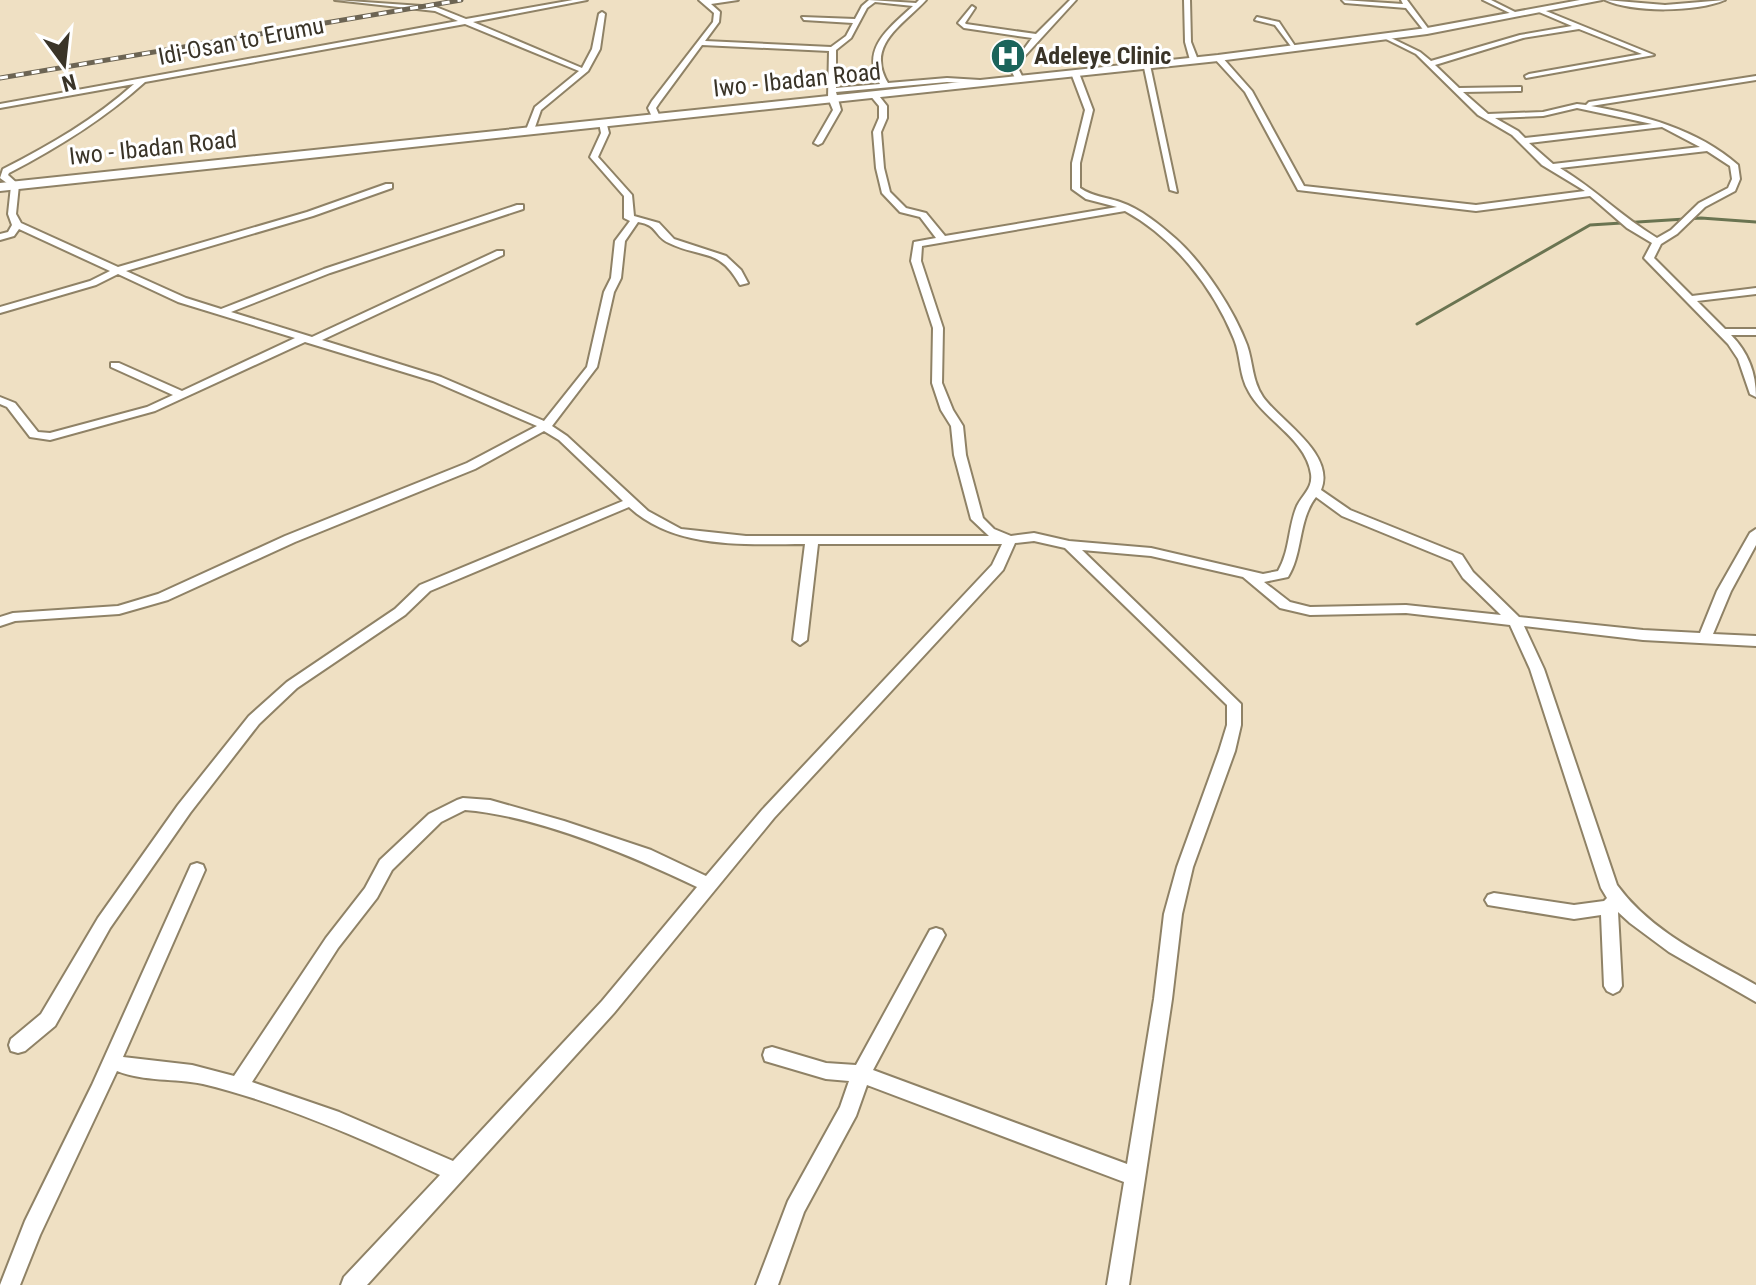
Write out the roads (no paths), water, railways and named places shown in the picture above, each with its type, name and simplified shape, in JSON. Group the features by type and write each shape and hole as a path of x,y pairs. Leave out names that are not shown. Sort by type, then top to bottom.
{"main road":[{"name":"Iwo - Ibadan Road","path":"8,186 603,123 833,94 873,94 1218,58 1427,31 1597,0"}],"street":[{"path":"338,0 424,6 469,21 584,71"},
{"name":"Idi-Osan to Erumu","path":"0,106 584,0"},
{"path":"704,2 735,0"},
{"path":"698,43 833,49 849,37 864,7 873,0 920,3"},
{"path":"1019,78 1014,68 1035,36 1073,0"},
{"path":"1187,0 1188,42 1194,60"},
{"path":"1486,0 1518,15"},
{"path":"1608,0 1630,6 1664,8 1722,0"},
{"path":"1345,1 1407,3 1427,31"},
{"path":"656,117 652,108 717,17 717,12 704,2"},
{"path":"885,85 874,64 875,55 889,34 920,3"},
{"path":"972,8 964,15 961,23 964,26 1035,36"},
{"path":"1529,76 1650,55 1541,11"},
{"path":"530,130 538,109 584,71 596,49 602,14"},
{"path":"804,18 857,21"},
{"path":"1257,19 1277,23 1295,48"},
{"path":"1430,64 1522,36 1582,27"},
{"path":"1385,37 1411,48 1485,116 1523,141 1551,167 1593,193 1626,223 1657,242"},
{"path":"818,143 837,110 833,94 833,49"},
{"path":"1218,58 1248,91 1301,188 1476,208 1593,193"},
{"path":"1146,65 1174,190"},
{"path":"143,80 114,106 61,142 6,171 3,176 17,225 157,290 219,313 311,338 437,379 547,425 631,502 661,525 699,537 812,541 1010,540 1034,537 1069,545 1151,552 1263,578 1283,574 1290,565 1305,503 1315,491 1318,481 1316,468 1291,431 1261,402 1247,382 1240,338 1214,294 1173,242 1125,208 1085,196 1076,189 1076,163 1089,110 1075,73"},
{"path":"1485,116 1524,117 1756,78"},
{"path":"833,94 885,85 947,80 980,82"},
{"path":"1459,90 1518,89"},
{"path":"873,94 883,106 883,118 877,132 886,193 903,210 923,215 942,239"},
{"path":"1577,106 1665,125 1734,165 1736,186 1702,205 1674,232 1657,242 1650,251 1651,263 1722,332 1743,359 1756,394"},
{"path":"603,123 605,133 594,157 628,195 629,218 657,225 668,240 732,263 738,267 743,283"},
{"path":"1523,141 1665,125"},
{"path":"1551,167 1709,148"},
{"path":"0,310 93,283 119,270 310,214 389,186"},
{"path":"219,313 313,276 520,207"},
{"path":"1010,540 990,532 977,519 960,455 957,426 937,383 938,328 916,261 917,244 1125,208"},
{"path":"0,622 13,617 119,610 163,597 290,539 471,466 547,425 592,367 609,292 616,278 620,241 635,220"},
{"path":"0,237 11,234 17,225"},
{"path":"0,400 11,405 34,435 50,437 151,409 500,253"},
{"path":"1689,299 1756,291"},
{"path":"1722,332 1756,332"},
{"path":"115,365 182,395"},
{"path":"1315,491 1346,513 1457,558 1468,575 1515,621 1553,712 1609,888 1613,904 1613,986"},
{"path":"18,1045 48,1020 104,923 184,809 254,720 292,685 400,612 425,588 631,502"},
{"path":"1705,638 1724,591 1756,533"},
{"path":"352,1285 608,1007 768,814 998,567 1010,540"},
{"path":"800,640 812,541"},
{"path":"1069,545 1234,704 1234,725 1227,751 1185,867 1173,914 1118,1285"},
{"path":"1245,575 1285,605 1310,611 1406,609 1643,635 1756,641"},
{"path":"238,1087 332,943 371,893 386,865 435,818 463,804 490,806 564,827 645,855 709,885"},
{"path":"9,1285 24,1245 85,1124 197,870"},
{"path":"1494,900 1574,912 1613,904 1756,994"},
{"path":"767,1285 795,1208 849,1110 861,1074 936,935"},
{"path":"772,1055 826,1071 861,1074 1134,1176"},
{"path":"112,1061 125,1067 199,1075 238,1087 373,1133 455,1172"}],"waterway":[{"path":"1417,324 1590,225 1701,218 1756,222"}],"railway":[{"path":"0,78 461,0"}],"place":[{"name":"Adeleye Clinic","path":"1008,56"}]}
